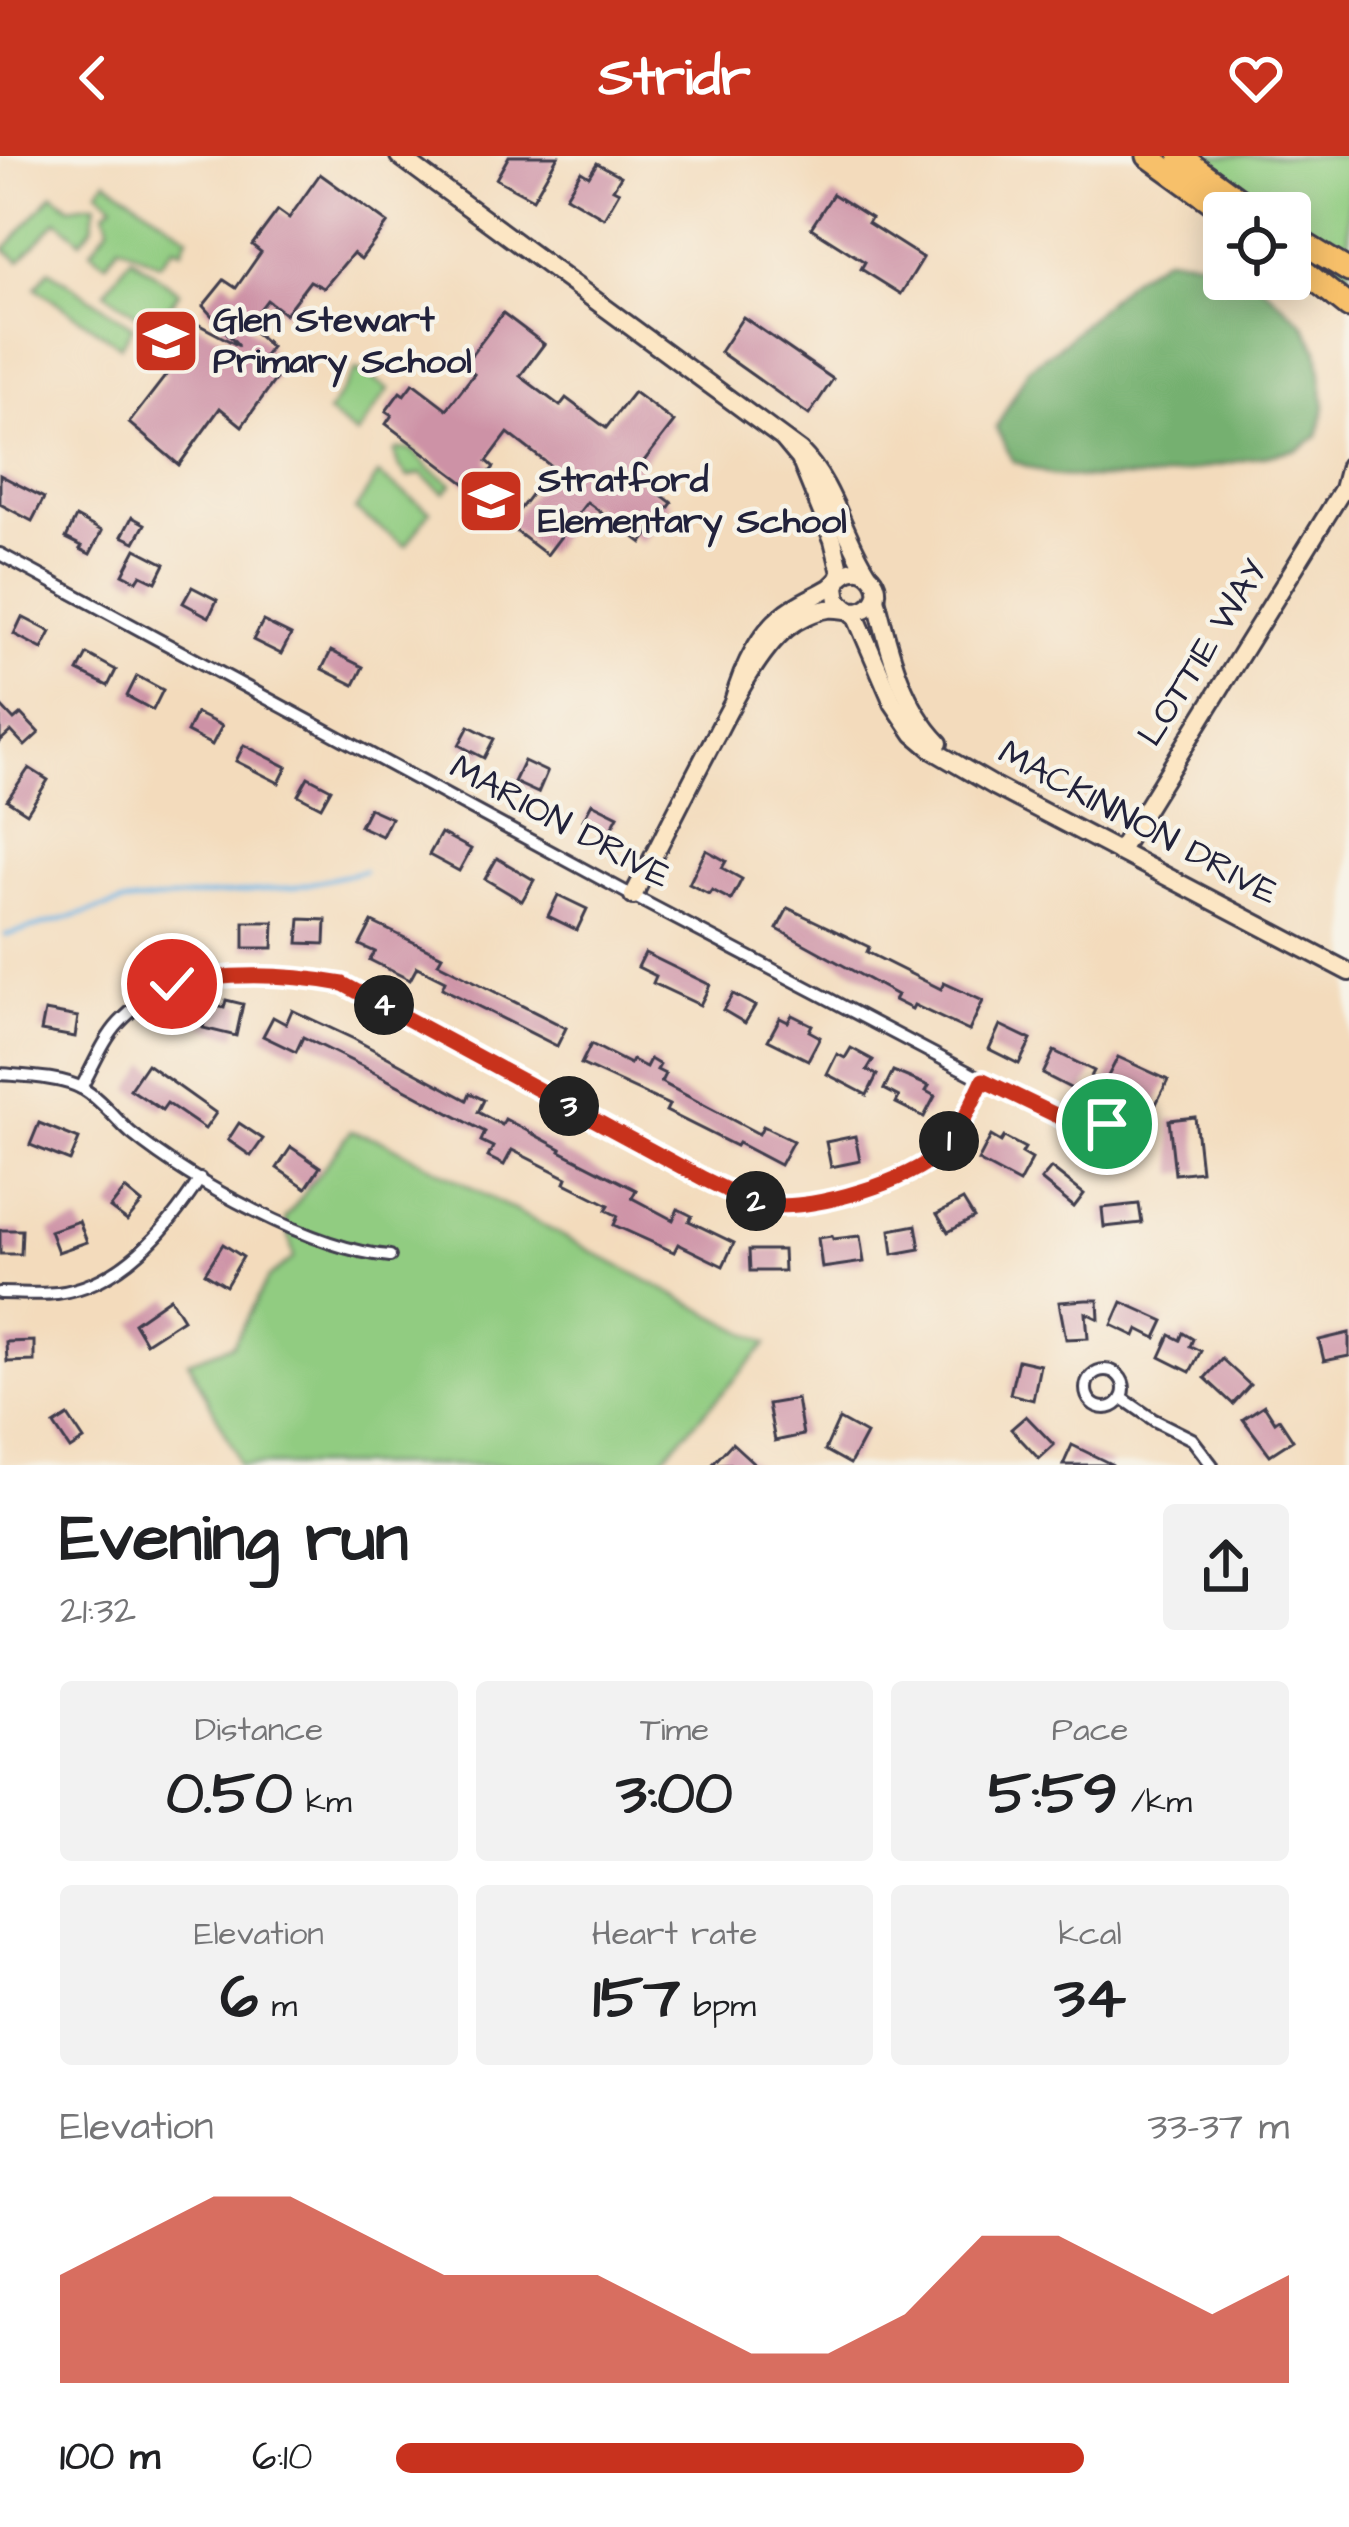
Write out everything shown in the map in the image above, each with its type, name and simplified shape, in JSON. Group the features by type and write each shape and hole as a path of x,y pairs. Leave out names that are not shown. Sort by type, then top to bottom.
{"highway":[{"path":"1148,156 1203,196"},
{"path":"1180,156 1229,192"},
{"path":"1311,248 1349,271"},
{"path":"1311,277 1349,308"}],"street":[{"path":"399,156 810,461 832,494 854,550 876,584 876,598 868,608 810,614 785,628 756,665 633,896"},
{"path":"785,441 800,459 833,540 841,573 838,600 850,612"},
{"name":"LOTTIE WAY","path":"1119,852 1346,487 1349,466"},
{"name":"MARION DRIVE","path":"0,554 633,896 1095,1134"},
{"path":"733,702 746,663 784,613 849,571 868,573"},
{"name":"MACKINNON DRIVE","path":"876,598 916,717 961,765"},
{"name":"MACKINNON DRIVE","path":"850,612 867,639 893,703 914,734 934,751 1349,972"},
{"path":"82,1088 118,1024 172,984 231,976 320,980 357,991 704,1179 746,1199 792,1206 874,1187 920,1168 939,1154 965,1119 983,1080"},
{"path":"0,1074 82,1088 133,1135 230,1198 337,1247 390,1256"},
{"path":"0,1293 81,1288 122,1267 155,1239 200,1179"},
{"path":"1122,1398 1192,1439 1212,1465"}],"green space":[{"path":"1173,156 1349,156 1349,285 1311,257 1311,192 1222,192"},
{"path":"106,180 188,236 182,250 174,247 159,264 119,245 106,263 91,251 109,226 105,211 113,204 98,190"},
{"path":"53,194 70,207 96,203 92,227 81,241 57,220 20,261 5,249"},
{"path":"131,257 179,292 154,327 105,292"},
{"path":"1165,257 1203,260 1203,300 1277,300 1303,323 1318,350 1325,407 1318,436 1298,449 1156,478 1051,475 1013,461 996,428 1029,368 1133,277"},
{"path":"49,270 133,327 120,346 36,288"},
{"path":"356,369 389,389 357,435 328,413"},
{"path":"412,450 452,484 444,493 421,474 408,477 398,465 394,452"},
{"path":"378,475 430,511 406,546 355,510"},
{"path":"351,1131 381,1140 767,1344 656,1465 239,1465 188,1361 233,1345 268,1278 294,1258 285,1219"}],"building":[{"path":"509,156 558,156 533,199 496,179"},
{"path":"597,163 621,176 613,189 619,192 604,218 566,196 581,171 589,176"},
{"path":"320,174 388,223 361,259 353,253 324,288 310,281 285,314 267,300 247,326 271,347 262,359 280,373 242,426 220,408 179,465 129,423 167,374 156,364 188,319 239,346 203,306 224,280 236,288 261,252 252,245 278,210 289,218"},
{"path":"833,194 923,258 901,294 861,269 865,262 811,228"},
{"path":"503,313 544,344 520,376 560,406 566,398 606,428 634,392 674,422 634,474 672,503 642,543 587,502 547,555 508,525 552,467 508,433 487,461 494,467 475,491 386,424 392,415 386,411 413,383 447,409 474,374 463,366"},
{"path":"743,317 833,379 809,415 720,352"},
{"path":"0,475 44,498 32,521 0,504"},
{"path":"76,517 102,531 90,554 66,538"},
{"path":"132,517 145,524 135,542 122,536"},
{"path":"136,549 165,564 156,582 123,574"},
{"path":"192,587 217,600 209,617 183,603"},
{"path":"22,617 51,632 42,649 14,634"},
{"path":"263,621 291,635 281,654 253,640"},
{"path":"331,651 363,667 354,685 322,669"},
{"path":"87,654 116,670 108,686 78,671"},
{"path":"137,676 163,690 153,710 127,696"},
{"path":"0,705 14,720 21,714 39,733 25,746 11,731 0,741"},
{"path":"196,713 222,726 212,745 187,732"},
{"path":"469,726 494,739 484,758 459,745"},
{"path":"244,745 287,767 279,783 236,761"},
{"path":"524,761 547,772 538,793 514,782"},
{"path":"29,768 48,780 27,813 7,800"},
{"path":"308,777 331,789 321,807 298,795"},
{"path":"592,803 618,816 609,833 583,820"},
{"path":"369,808 391,818 382,836 360,826"},
{"path":"441,833 471,849 459,871 429,855"},
{"path":"706,850 726,861 722,868 742,879 731,900 689,884"},
{"path":"497,858 534,880 522,901 485,879"},
{"path":"558,895 587,909 577,930 548,916"},
{"path":"788,908 941,989 944,983 983,1001 969,1031 894,1000 897,995 777,929"},
{"path":"300,919 326,920 325,944 298,943"},
{"path":"244,922 274,922 273,948 244,948"},
{"path":"372,922 442,956 438,963 566,1028 557,1046 442,988 445,981 417,967 410,980 370,960 375,952 360,945"},
{"path":"645,953 710,985 700,1005 653,983 656,976 638,967"},
{"path":"733,994 755,1006 745,1023 723,1010"},
{"path":"226,1000 243,1004 236,1036 203,1028 209,1004 224,1008"},
{"path":"292,1010 467,1100 470,1093 484,1100 478,1112 502,1125 505,1119 636,1190 632,1198 673,1220 678,1209 692,1216 689,1221 734,1243 723,1266 678,1244 674,1252 614,1225 618,1216 606,1210 609,1205 512,1150 504,1165 488,1157 493,1147 481,1141 485,1132 360,1065 303,1037 296,1052 263,1036 273,1017 286,1024"},
{"path":"45,1011 78,1017 75,1037 41,1031"},
{"path":"792,1015 812,1025 809,1031 820,1037 808,1060 768,1040 780,1018 788,1022"},
{"path":"1000,1025 1031,1040 1019,1064 989,1049"},
{"path":"591,1044 630,1064 632,1060 646,1067 650,1059 665,1074 661,1082 759,1134 763,1126 793,1141 780,1165 581,1064"},
{"path":"851,1048 873,1060 867,1070 877,1075 867,1095 827,1074 837,1054 845,1058"},
{"path":"1054,1051 1094,1071 1082,1094 1043,1074"},
{"path":"1118,1057 1168,1080 1156,1104 1106,1080"},
{"path":"147,1064 216,1113 205,1129 167,1103 162,1110 130,1089"},
{"path":"893,1071 929,1086 926,1091 935,1096 924,1117 896,1103 899,1097 884,1089"},
{"path":"1195,1117 1201,1171 1175,1174 1169,1120"},
{"path":"39,1123 79,1139 70,1161 30,1145"},
{"path":"239,1123 263,1139 251,1156 228,1140"},
{"path":"855,1136 860,1161 831,1167 826,1142"},
{"path":"991,1136 1025,1148 1022,1153 1032,1159 1019,1183 978,1161"},
{"path":"291,1147 320,1167 306,1188 277,1168"},
{"path":"1051,1168 1084,1194 1074,1207 1041,1180"},
{"path":"125,1189 142,1203 127,1221 110,1208"},
{"path":"963,1200 974,1218 948,1232 937,1214"},
{"path":"1139,1204 1142,1223 1104,1227 1102,1208"},
{"path":"79,1221 87,1242 58,1252 50,1231"},
{"path":"916,1225 920,1249 893,1254 890,1230"},
{"path":"0,1230 22,1230 21,1254 0,1254"},
{"path":"860,1236 864,1262 822,1268 818,1238"},
{"path":"223,1244 243,1257 226,1286 205,1273"},
{"path":"749,1250 783,1250 784,1271 750,1271"},
{"path":"170,1298 183,1319 146,1343 134,1323"},
{"path":"1098,1300 1099,1319 1086,1313 1088,1338 1066,1339 1059,1302"},
{"path":"1122,1302 1164,1321 1156,1338 1138,1329 1135,1336 1112,1325"},
{"path":"1183,1333 1193,1339 1190,1346 1201,1351 1190,1372 1160,1357 1170,1335 1180,1340"},
{"path":"1349,1333 1349,1356 1324,1361 1319,1340"},
{"path":"34,1341 34,1361 7,1362 6,1342"},
{"path":"1222,1359 1250,1385 1233,1404 1205,1378"},
{"path":"1018,1360 1040,1365 1033,1400 1010,1394"},
{"path":"797,1399 803,1435 775,1441 768,1404"},
{"path":"1264,1405 1293,1440 1270,1455 1243,1419"},
{"path":"68,1416 84,1440 70,1449 54,1425"},
{"path":"1026,1416 1054,1445 1039,1459 1011,1429"},
{"path":"839,1419 866,1434 850,1464 825,1450"},
{"path":"732,1443 756,1465 712,1465"},
{"path":"1072,1445 1113,1465 1063,1465"}],"waterway":[{"path":"6,935 122,903 295,887 364,871"}],"place":[{"name":"Glen Stewart Primary School","path":"166,341"},
{"name":"Stratford Elementary School","path":"491,501"}],"route":[{"path":"172,984 254,975 343,984 704,1179 746,1199 778,1206 845,1195 920,1168 939,1154 965,1119 983,1080 1095,1134 1107,1124"}]}
